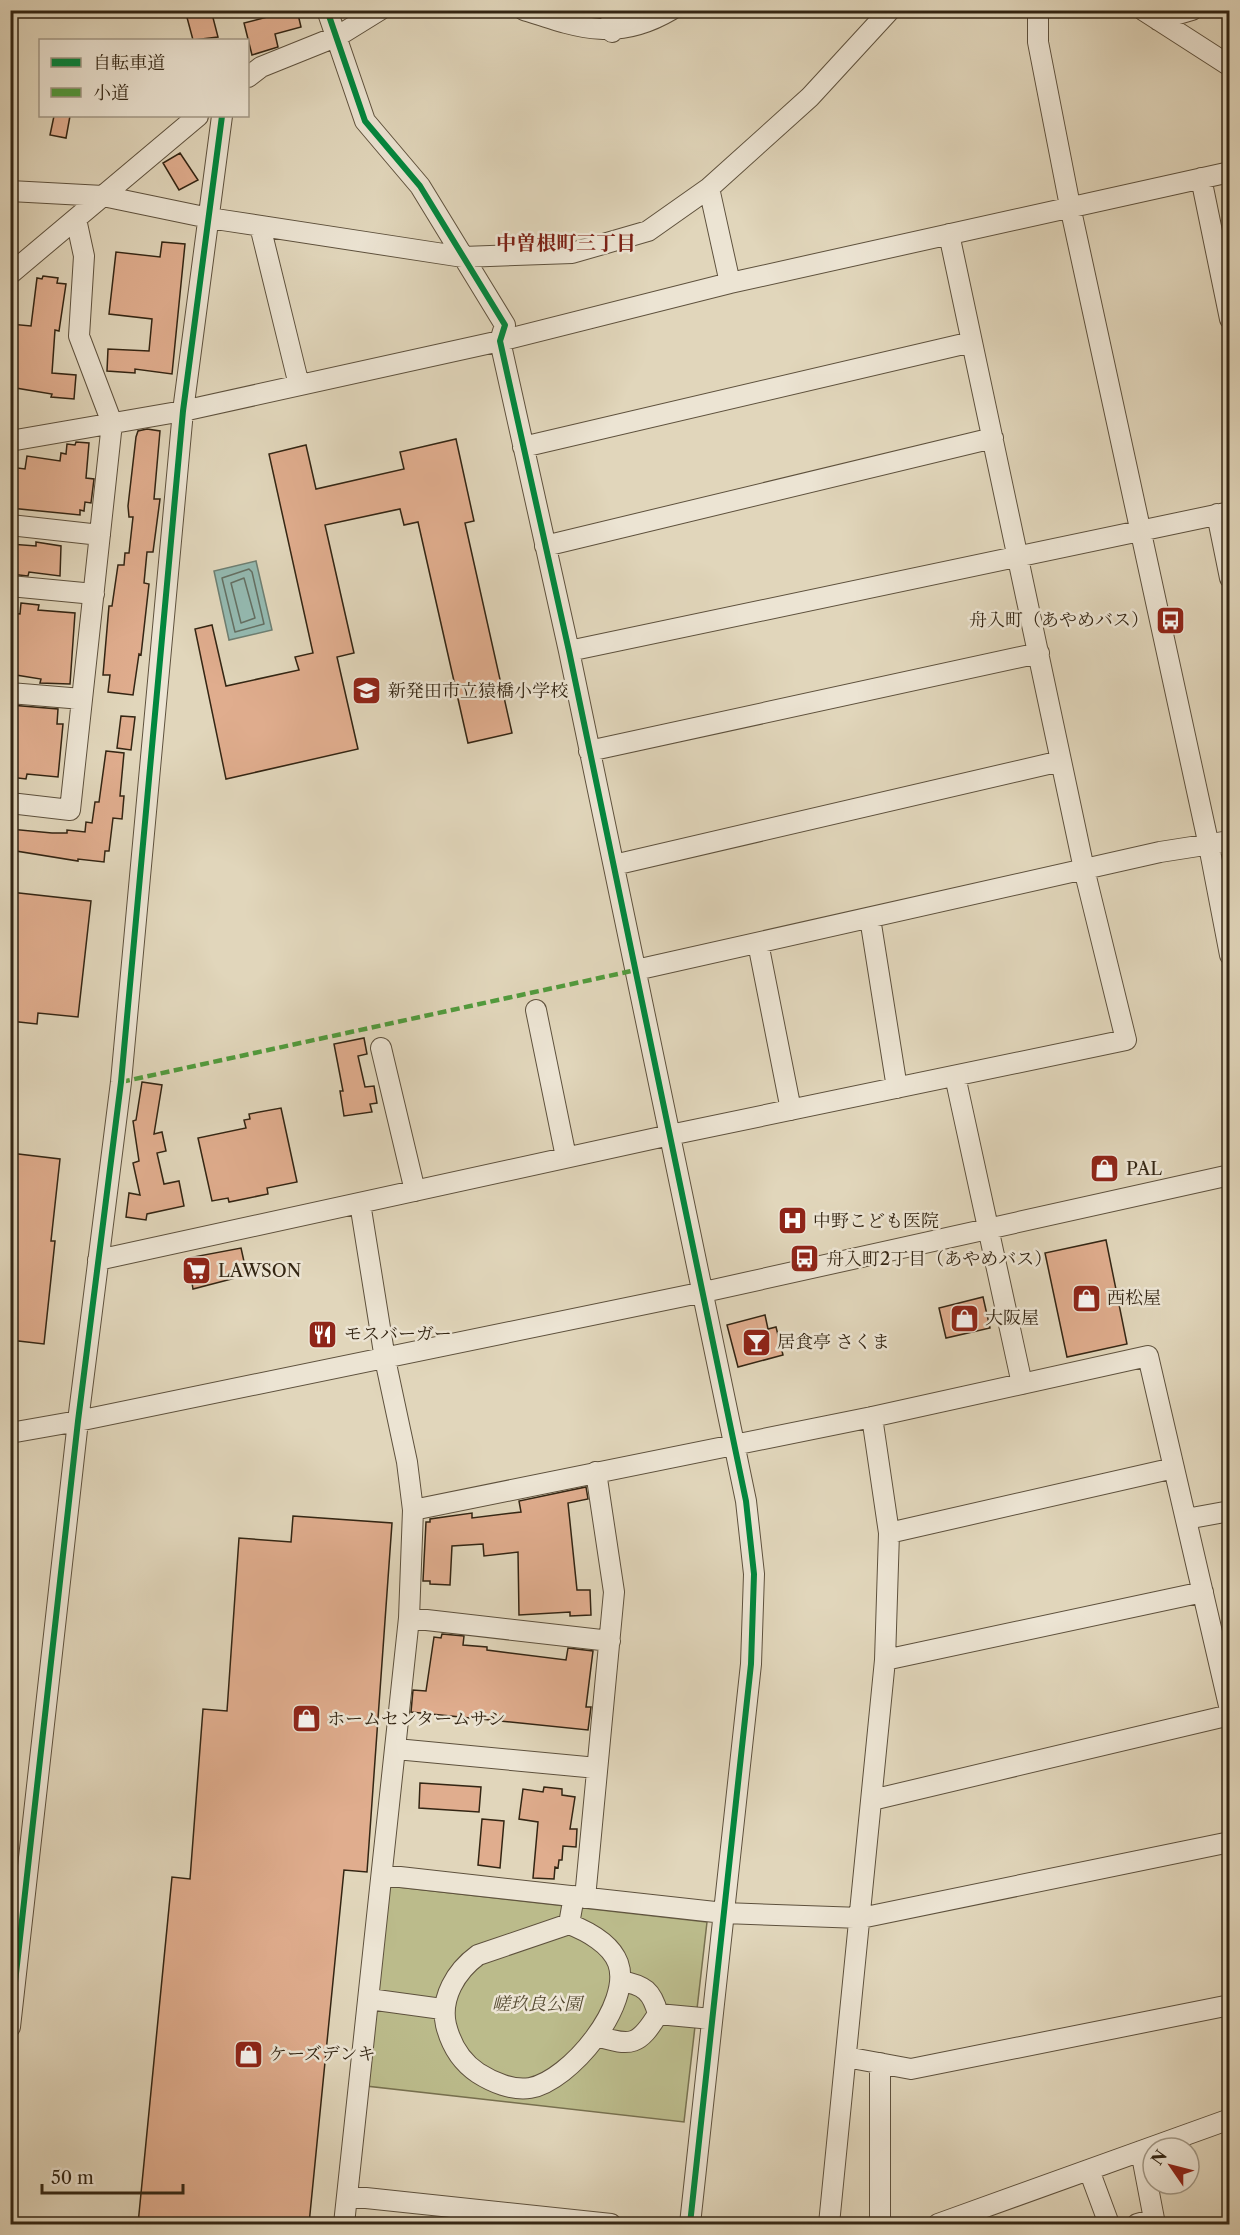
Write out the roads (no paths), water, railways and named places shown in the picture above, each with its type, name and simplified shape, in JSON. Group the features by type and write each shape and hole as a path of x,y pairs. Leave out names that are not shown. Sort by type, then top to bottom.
{"street":[{"path":"327,10 338,36 365,121 420,186 505,325 500,341 569,651 746,1501 754,1574 751,1664 690,2224"},
{"path":"249,76 261,68 338,36 380,10"},
{"path":"524,10 581,29 612,32 657,19 671,10"},
{"path":"611,10 612,32"},
{"path":"10,190 103,196 209,218 463,257 572,253 648,231 709,188 810,97 890,10"},
{"path":"1038,10 1038,42 1070,206 1209,846 1230,955"},
{"path":"1151,15 1192,10"},
{"path":"1151,15 1230,66"},
{"path":"10,274 197,117"},
{"path":"10,2027 78,1421 121,1082 183,411 222,117"},
{"path":"10,441 183,411 299,386 500,341 730,283 1230,172"},
{"path":"1201,178 1230,319"},
{"path":"709,188 730,283"},
{"path":"10,803 70,810 112,423 78,336 84,256 76,219"},
{"path":"260,226 299,386"},
{"path":"98,1260 566,1157 1126,1040 1084,869 949,234"},
{"path":"524,447 972,342"},
{"path":"545,546 993,438"},
{"path":"569,651 1223,513 1230,578"},
{"path":"10,525 100,535"},
{"path":"10,586 94,594"},
{"path":"589,751 1039,653"},
{"path":"10,693 82,699"},
{"path":"614,866 1061,761"},
{"path":"636,970 1160,852 1230,841"},
{"path":"870,918 897,1088"},
{"path":"758,943 791,1110"},
{"path":"536,1010 566,1157"},
{"path":"381,1048 415,1191"},
{"path":"955,1076 1022,1384"},
{"path":"10,1433 385,1359 704,1292 988,1231 1230,1175"},
{"path":"344,2224 409,1618 413,1510 407,1462 385,1359 360,1203"},
{"path":"413,1510 872,1417 1148,1356 1230,1712 872,1800"},
{"path":"829,2224 885,1660 889,1533 872,1417"},
{"path":"889,1533 1174,1468"},
{"path":"569,1924 580,1897 597,1768 614,1592 596,1472"},
{"path":"1186,1520 1230,1510"},
{"path":"885,1660 1203,1592"},
{"path":"409,1618 610,1641"},
{"path":"396,1749 597,1768"},
{"path":"382,1875 724,1913 861,1918 1230,1842"},
{"path":"569,1924 583,1929 607,1947 619,1965 621,1981 597,2036 582,2056 546,2083 528,2088 505,2086 487,2079 463,2060 450,2042 442,2009 454,1980 467,1962 478,1955 569,1924"},
{"path":"621,1981 638,1984 649,1990 658,2013"},
{"path":"369,1999 442,2009"},
{"path":"846,2057 911,2069 1230,2005"},
{"path":"658,2013 712,2019"},
{"path":"597,2036 623,2044 634,2041 645,2036 658,2013"},
{"path":"880,2063 880,2224"},
{"path":"1183,2136 1230,2119"},
{"path":"938,2224 1141,2151"},
{"path":"1089,2170 1109,2224"},
{"path":"347,2196 512,2219 611,2224"},
{"path":"1137,2224 1154,2219 1150,2196"}],"water":[{"path":"256,561 272,630 229,640 214,571"}],"place":[{"name":"舟入町（あやめバス）","path":"1170,620"},
{"name":"新発田市立猿橋小学校","path":"367,691"},
{"name":"PAL","path":"1105,1169"},
{"name":"中野こども医院","path":"792,1221"},
{"name":"舟入町2丁目（あやめバス）","path":"805,1259"},
{"name":"LAWSON","path":"197,1271"},
{"name":"西松屋","path":"1086,1298"},
{"name":"大阪屋","path":"964,1318"},
{"name":"モスバーガー","path":"323,1334"},
{"name":"居食亭 さくま","path":"756,1342"},
{"name":"ホームセンタームサシ","path":"306,1719"},
{"name":"ケーズデンキ","path":"248,2054"}],"district":[{"name":"中曽根町三丁目","path":"566,243"}],"park label":[{"name":"嵯玖良公園","path":"537,2004"}]}
